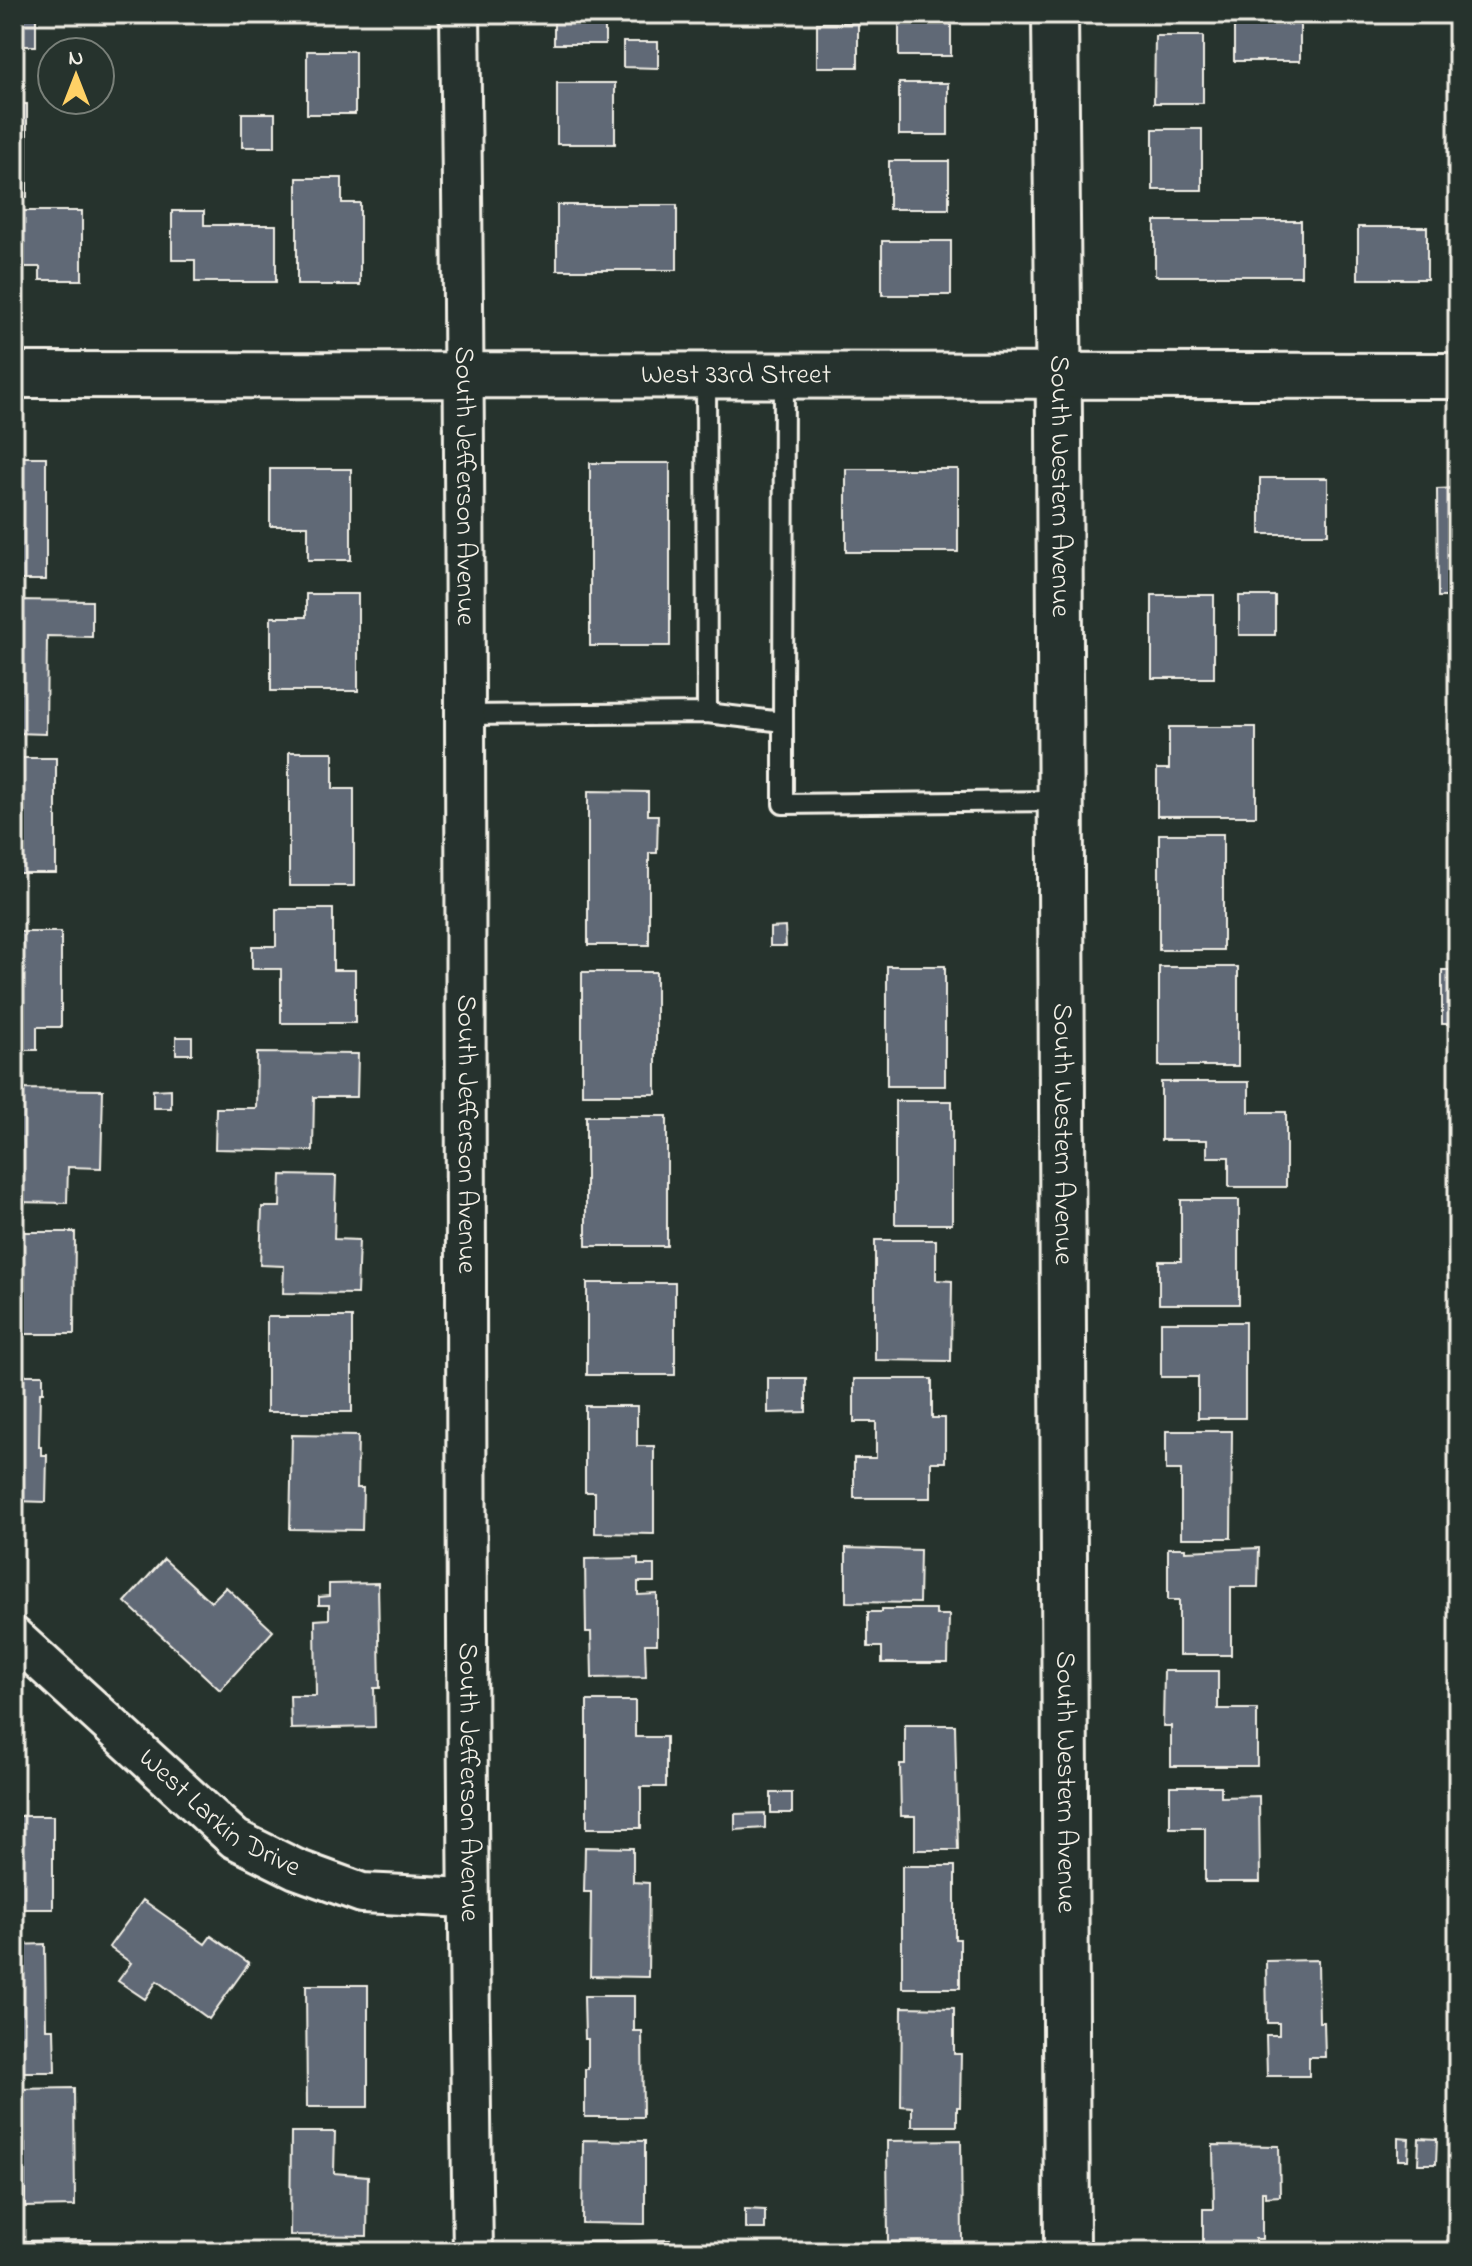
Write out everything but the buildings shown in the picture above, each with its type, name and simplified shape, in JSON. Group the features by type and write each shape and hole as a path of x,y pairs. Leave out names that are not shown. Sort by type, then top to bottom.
{"street":[{"name":"South Jefferson Avenue","path":"460,14 465,375 468,1898 473,2252"},
{"name":"South Western Avenue","path":"1055,14 1067,2252"},
{"name":"West 33rd Street","path":"14,375 1458,376"},
{"name":"West Larkin Drive","path":"14,1637 235,1839 296,1869 362,1893 468,1898"}],"lane":[{"path":"784,374 783,804 1061,801"},
{"path":"706,375 707,713"},
{"path":"465,715 707,713 783,722"}]}
